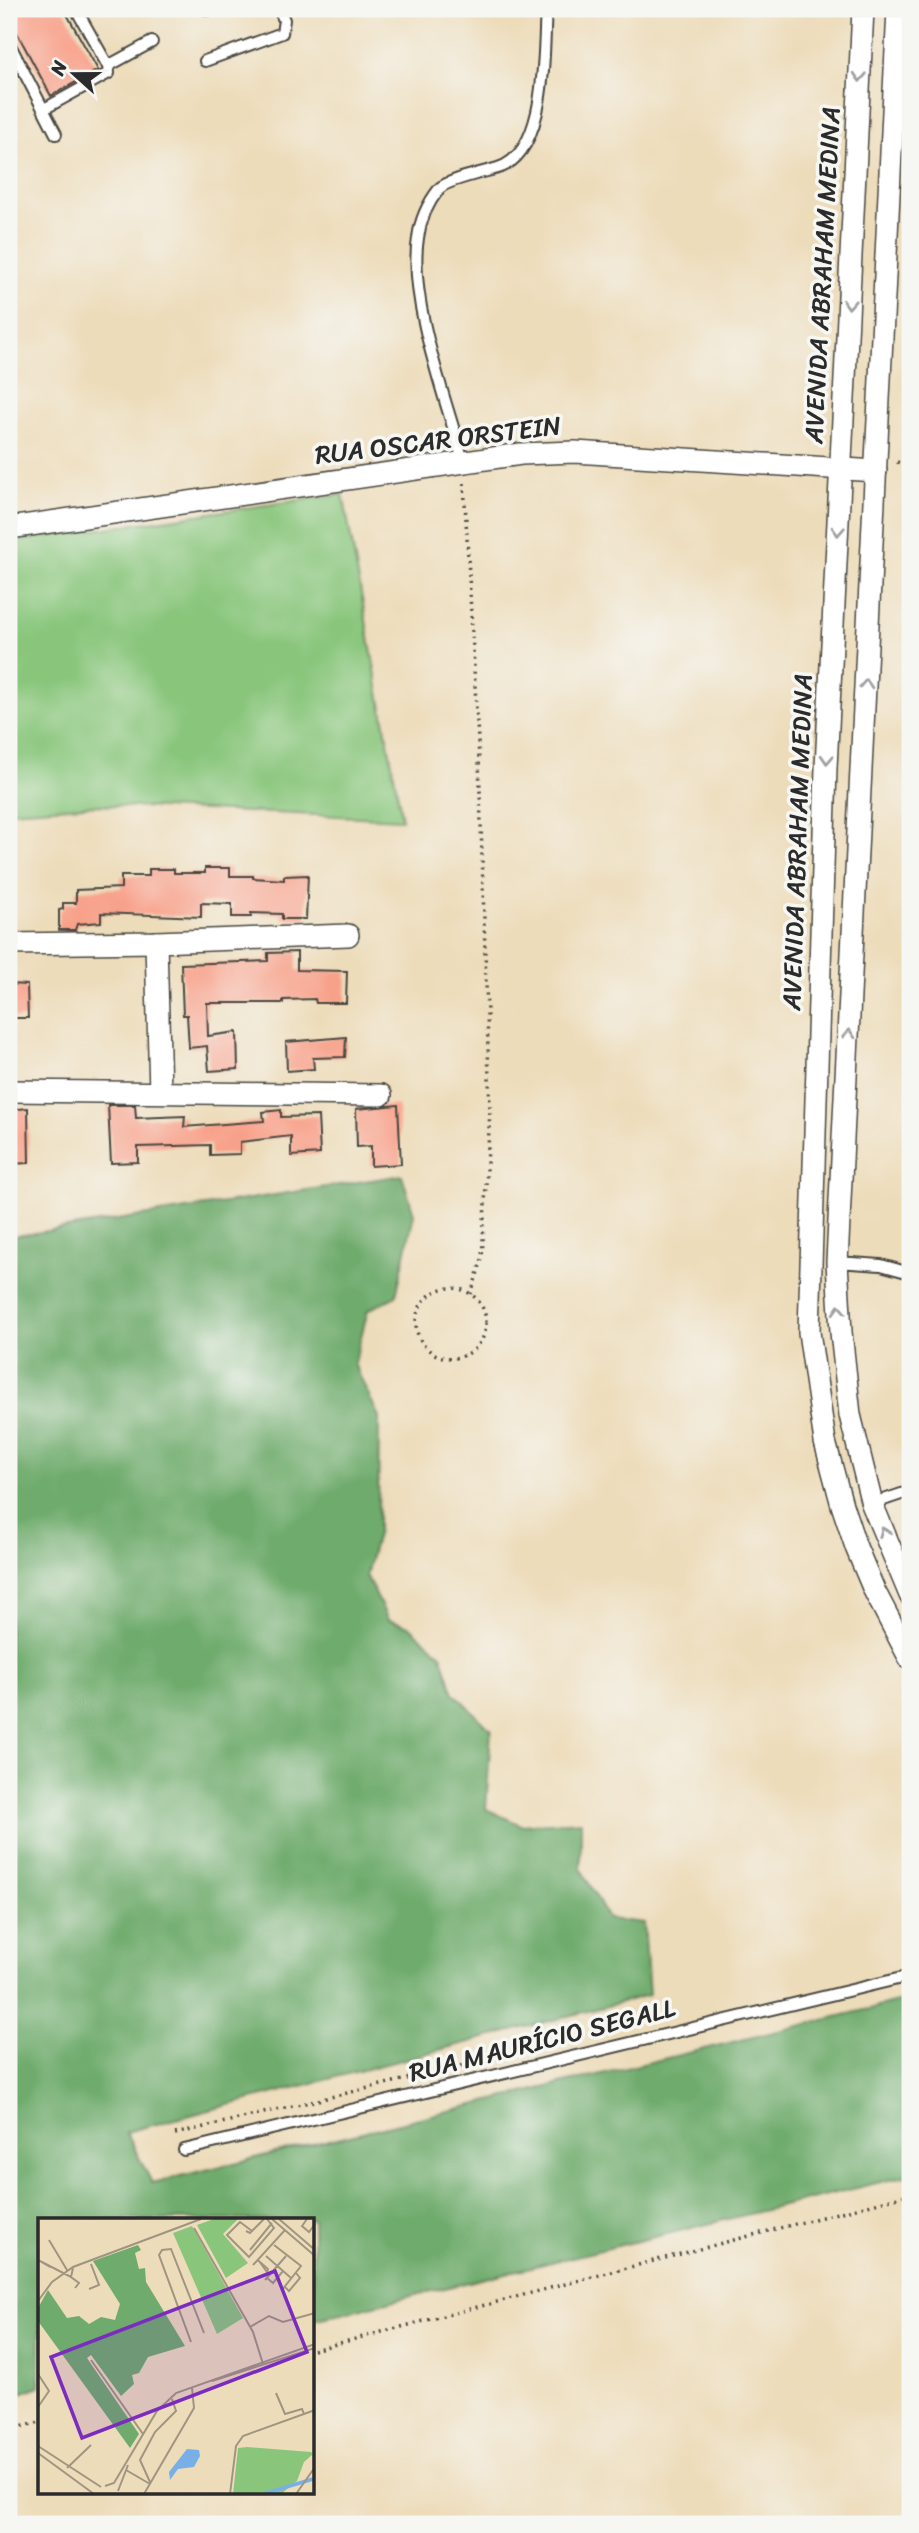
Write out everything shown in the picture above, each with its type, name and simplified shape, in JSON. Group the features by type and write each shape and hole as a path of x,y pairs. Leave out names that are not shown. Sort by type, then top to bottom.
{"street":[{"name":"AVENIDA ABRAHAM MEDINA","path":"863,9 826,768 809,1332 815,1390 825,1442 856,1547 874,1590 910,1659"},
{"path":"898,9 837,1262 850,1415 873,1504 910,1595"},
{"name":"RUA OSCAR ORSTEIN","path":"9,528 521,454 575,452 876,471"},
{"path":"9,944 348,935"},
{"path":"156,942 160,1092"},
{"path":"816,1065 829,1076 835,1076 847,1067"},
{"path":"9,1091 381,1096"},
{"path":"815,1107 820,1100 833,1098 840,1102 845,1112"}],"lane":[{"path":"44,109 109,73 108,66 76,9"},
{"path":"205,61 282,33 284,20 279,9"},
{"path":"463,461 428,338 418,283 418,238 426,209 441,186 506,166 525,148 538,116 546,9"},
{"path":"108,66 152,42"},
{"path":"9,43 56,134"},
{"path":"837,1262 881,1265 910,1273"},
{"path":"873,1504 910,1491"},
{"name":"RUA MAURÍCIO SEGALL","path":"184,2150 910,1976"}],"path":[{"path":"897,454 897,462 910,467"},
{"path":"463,461 479,759 490,1110 482,1259 471,1294"},
{"path":"445,1288 471,1294 481,1304 486,1317 486,1331 480,1344 457,1359 443,1358 431,1353 421,1343 416,1330 416,1316 422,1303 445,1288"},
{"path":"315,2349 910,2194"},
{"path":"9,2430 38,2423"}],"green space":[{"path":"343,494 402,819 98,805 9,811 9,542"},
{"path":"402,1175 414,1214 396,1296 368,1310 354,1364 379,1417 378,1530 366,1575 388,1620 409,1626 441,1654 454,1693 491,1730 486,1809 521,1825 581,1821 581,1869 608,1919 644,1923 649,1995 126,2132 152,2183 910,1999 910,2175 315,2320 315,2218 38,2218 38,2387 9,2397 9,1237"}],"building":[{"path":"9,9 64,9 98,70 51,96 9,18"},
{"path":"205,868 230,868 230,876 253,878 284,880 284,876 308,875 306,919 282,919 282,914 251,913 251,917 232,917 232,904 201,903 201,917 101,913 101,922 77,924 75,930 59,930 59,910 63,909 63,903 76,903 76,890 121,888 121,876 149,876 149,869 174,869 174,873 205,873"},
{"path":"297,952 297,970 347,971 346,1003 316,1003 315,999 283,1000 283,1003 207,1003 208,1036 237,1032 238,1069 209,1071 207,1046 189,1048 187,1015 183,1015 181,964 268,961 268,953"},
{"path":"9,984 27,985 28,1018 9,1018"},
{"path":"346,1037 345,1057 313,1058 314,1069 287,1071 286,1042"},
{"path":"108,1105 135,1105 136,1118 185,1116 184,1127 264,1121 263,1112 281,1110 281,1117 318,1116 320,1154 291,1156 291,1136 240,1142 240,1154 210,1155 210,1145 138,1147 138,1162 111,1163"},
{"path":"398,1105 401,1164 371,1166 371,1146 357,1147 356,1109"},
{"path":"28,1108 29,1163 9,1164 9,1110"}]}
